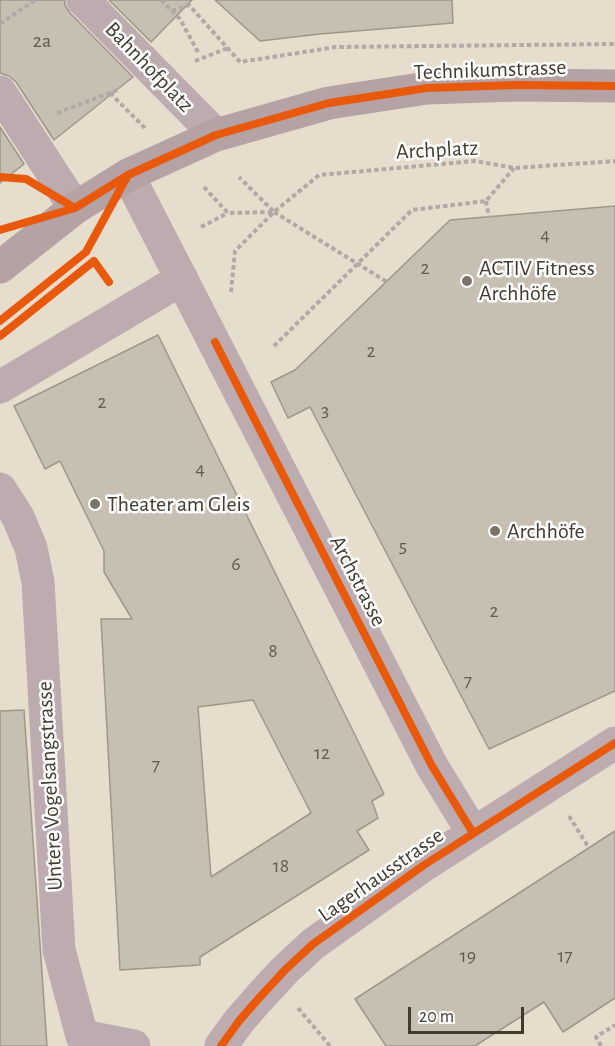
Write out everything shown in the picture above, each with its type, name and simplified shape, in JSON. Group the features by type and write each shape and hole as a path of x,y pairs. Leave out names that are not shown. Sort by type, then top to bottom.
{"main road":[{"name":"Technikumstrasse","path":"0,267 75,208 128,175 216,135 329,103 427,88 470,85 615,86"}],"street":[{"name":"Bahnhofplatz","path":"83,0 216,135"},
{"path":"0,92 75,208"},
{"name":"Archstrasse","path":"128,175 432,766 473,833"},
{"path":"0,387 182,279"},
{"name":"Untere Vogelsangstrasse","path":"0,489 18,517 36,563 59,950 82,1036 134,1046"},
{"name":"Lagerhausstrasse","path":"221,1046 238,1021 260,996 313,944 424,865 615,743"}],"path":[{"path":"0,24 35,0"},
{"path":"161,0 180,19 199,54"},
{"path":"172,11 189,5 240,62 336,47 615,44"},
{"path":"192,62 228,48"},
{"path":"55,114 130,85"},
{"path":"110,93 149,131"},
{"path":"274,346 412,210 486,201 515,168"},
{"path":"239,177 274,212 387,282"},
{"path":"204,187 228,213"},
{"path":"486,201 489,217"},
{"path":"201,227 228,213 274,212"},
{"path":"94,261 109,282"},
{"path":"568,814 589,848"},
{"path":"295,1005 330,1046"},
{"path":"601,1046 596,1037 615,1025"}],"building":[{"path":"0,0 65,0 70,13 133,77 54,140 16,82 0,73"},
{"path":"109,0 192,0 151,42"},
{"path":"215,0 452,0 453,23 260,41"},
{"path":"0,127 24,164 0,183"},
{"name":"Archhöfe","path":"615,206 615,691 489,749 310,407 288,418 271,382 295,370 450,220"},
{"path":"158,335 384,794 372,801 378,818 357,831 369,850 200,957 200,965 120,970 101,619 132,619 104,572 104,551 60,461 45,469 14,406","holes":["253,700 311,813 211,877 198,707"]},
{"path":"24,710 47,1046 0,1046 0,711"},
{"path":"615,831 615,998 563,1032 544,1002 475,1046 386,1046 355,999"}],"cycle path":[{"path":"0,230 75,208 128,175 216,135 329,103 427,88 516,85 615,86"},
{"path":"0,321 86,252 128,175"},
{"path":"0,177 26,179 75,208"},
{"path":"0,336 94,261 109,282"},
{"path":"215,342 432,766 473,833"},
{"path":"221,1046 260,997 313,944 424,865 615,743"}],"place":[{"name":"ACTIV Fitness Archhöfe","path":"467,281"},
{"name":"Theater am Gleis","path":"95,504"},
{"name":"Archhöfe","path":"495,531"}]}
